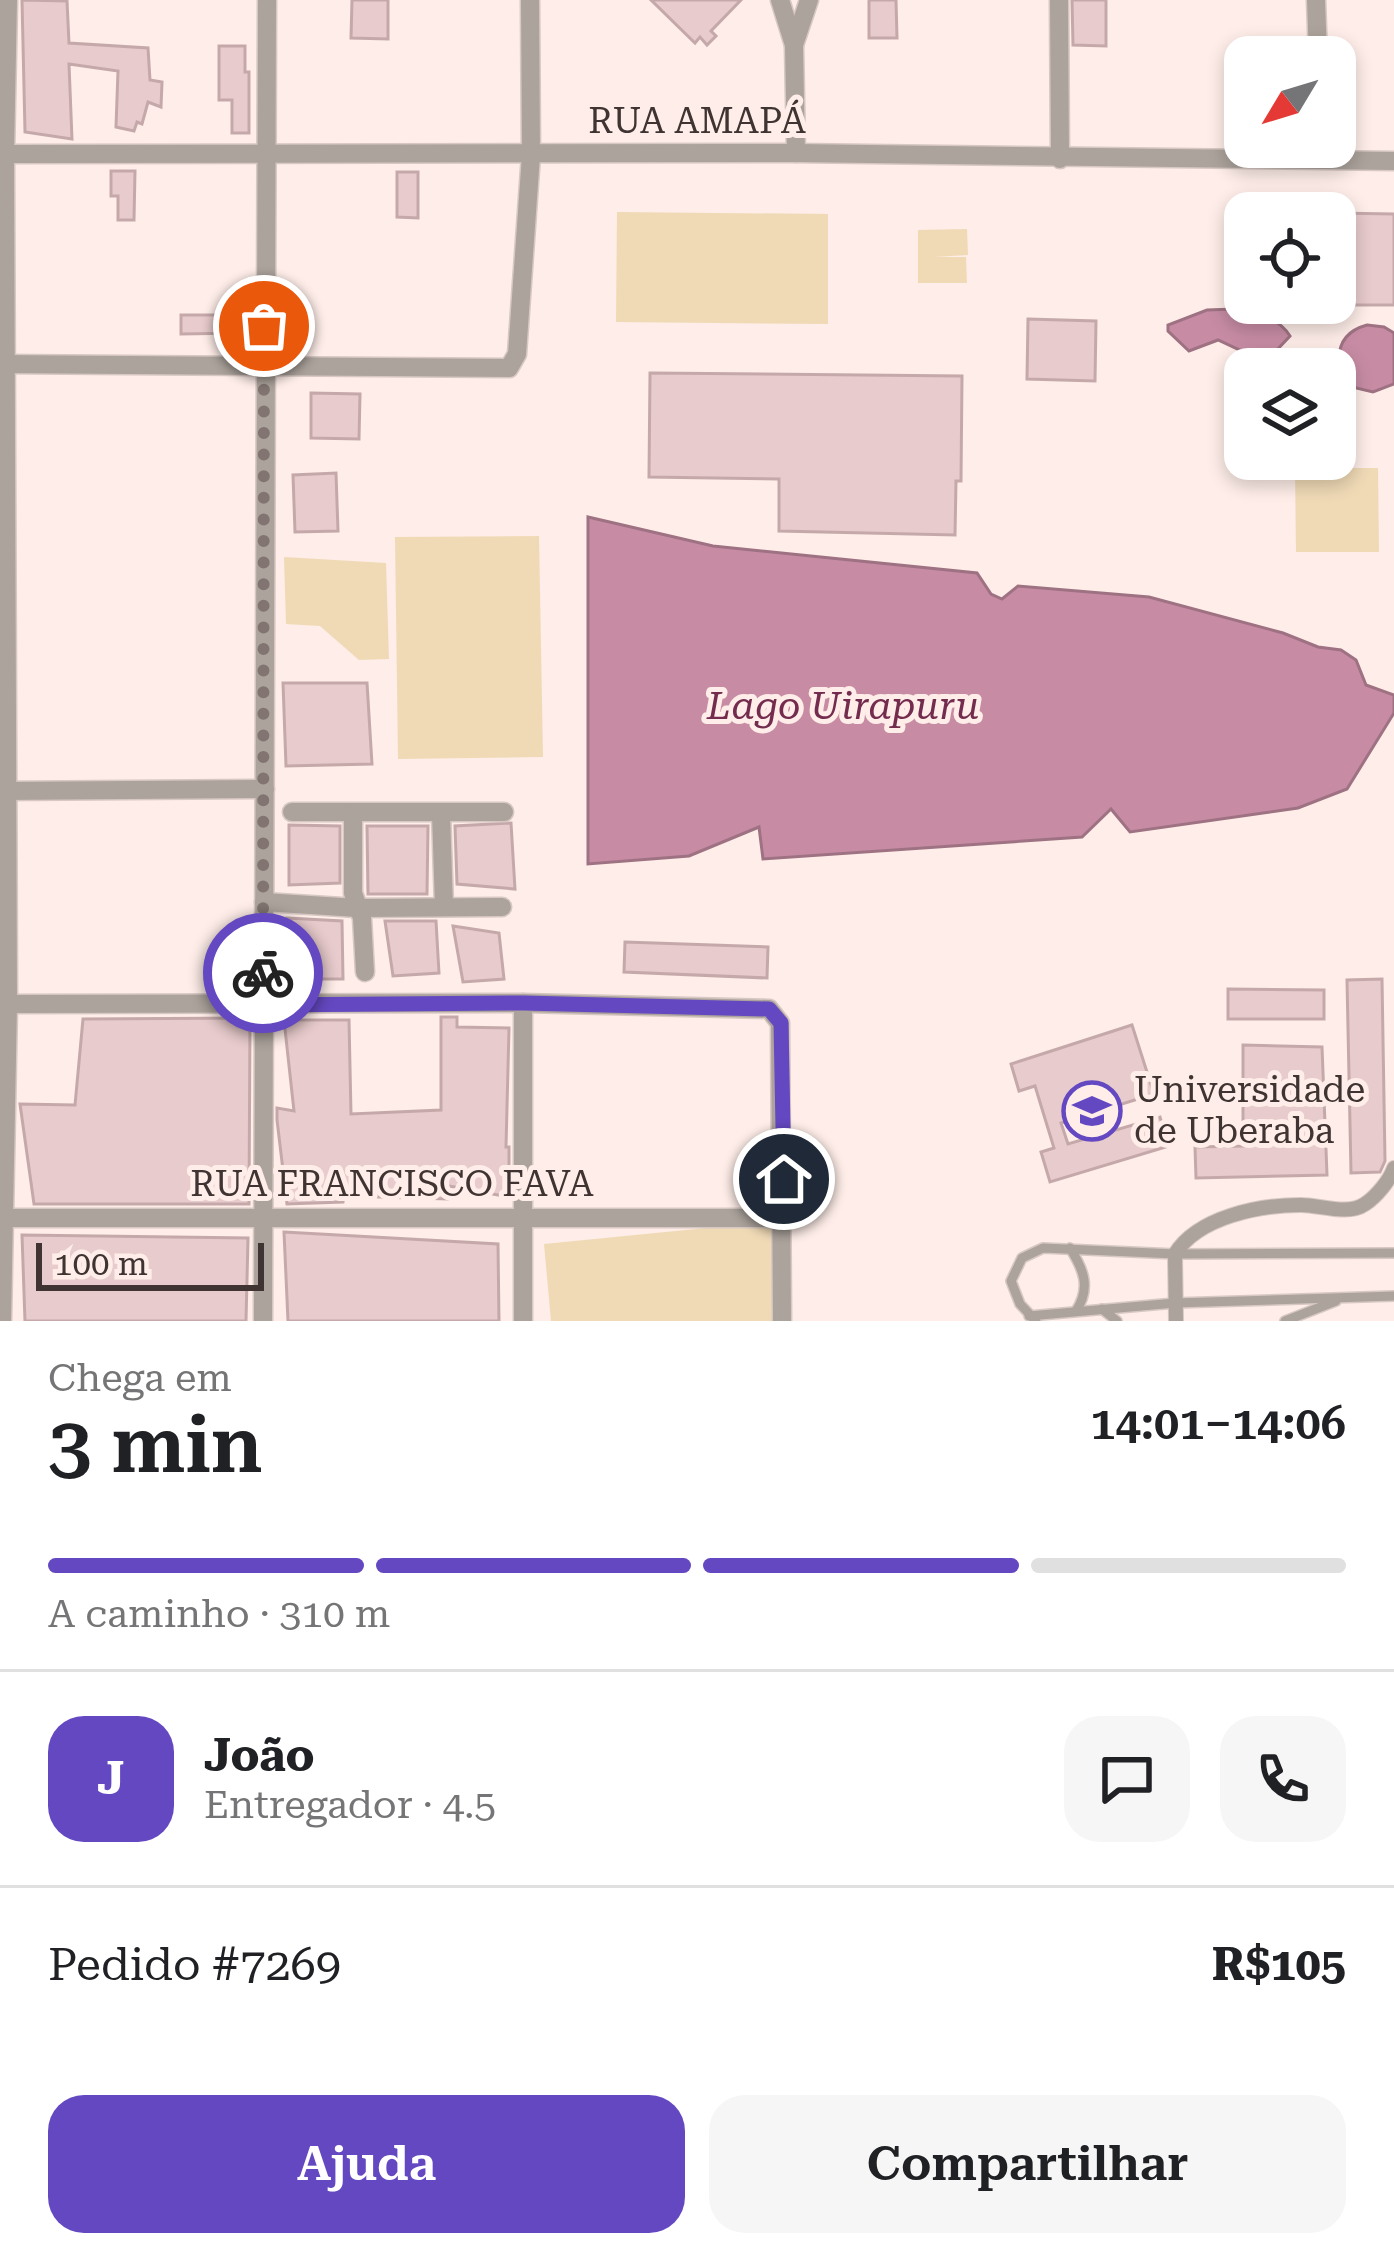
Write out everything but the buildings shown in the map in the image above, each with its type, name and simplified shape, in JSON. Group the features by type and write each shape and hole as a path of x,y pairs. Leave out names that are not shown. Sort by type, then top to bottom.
{"street":[{"path":"2,1321 3,154 8,0"},
{"path":"263,1321 267,0"},
{"path":"3,364 501,370 514,362 531,155 530,0"},
{"path":"780,0 794,45 796,153"},
{"path":"794,45 809,0"},
{"path":"1058,0 1060,159"},
{"path":"1316,0 1317,36"},
{"name":"RUA AMAPÁ","path":"3,154 1224,156"},
{"name":"RUA AMAPÁ","path":"1356,157 1394,161"},
{"path":"4,791 265,789"},
{"path":"292,812 504,812"},
{"path":"353,813 352,878 364,931 365,972"},
{"path":"441,813 444,908"},
{"path":"264,902 357,908 502,907"},
{"path":"4,1004 524,1003 762,1007 775,1012 781,1023 782,1321"},
{"path":"523,1321 524,1003"},
{"path":"1176,1321 1175,1254 1197,1230 1235,1216 1300,1205 1349,1209 1364,1205 1394,1168"},
{"name":"RUA FRANCISCO FAVA","path":"2,1218 784,1218"}],"lane":[{"path":"1070,1248 1085,1278 1076,1311"},
{"path":"1394,1253 1175,1254 1070,1248 1031,1252 1014,1269 1013,1293 1033,1318 1175,1303 1394,1296"},
{"path":"1285,1321 1345,1298"},
{"path":"1102,1310 1117,1321"}],"shaded area":[{"path":"617,212 828,214 828,324 616,322"},
{"path":"967,229 968,255 934,257 966,257 967,283 918,283 918,230"},
{"path":"1356,468 1378,468 1379,552 1296,552 1295,480 1356,480"},
{"path":"539,536 543,757 398,759 395,537"},
{"path":"284,557 386,563 389,659 359,660 320,626 286,624"},
{"path":"776,1221 775,1321 551,1321 544,1244"}],"water":[{"path":"1224,309 1224,324 1278,324 1290,336 1279,348 1235,348 1218,340 1189,351 1168,331 1168,325 1207,310"},
{"path":"1384,327 1394,333 1394,384 1373,392 1356,388 1356,348 1341,348 1359,328"},
{"name":"Lago Uirapuru","path":"588,517 713,546 977,573 991,594 1002,599 1018,586 1149,597 1341,650 1356,660 1366,685 1394,695 1394,713 1347,789 1298,808 1130,832 1111,809 1082,837 763,859 759,827 689,856 588,864"}],"way so far":[{"path":"263,973 264,326"}],"place":[{"name":"Universidade de Uberaba","path":"1092,1111"}],"route":[{"path":"263,973 263,1005 524,1003 769,1009 781,1023 784,1179"}]}
